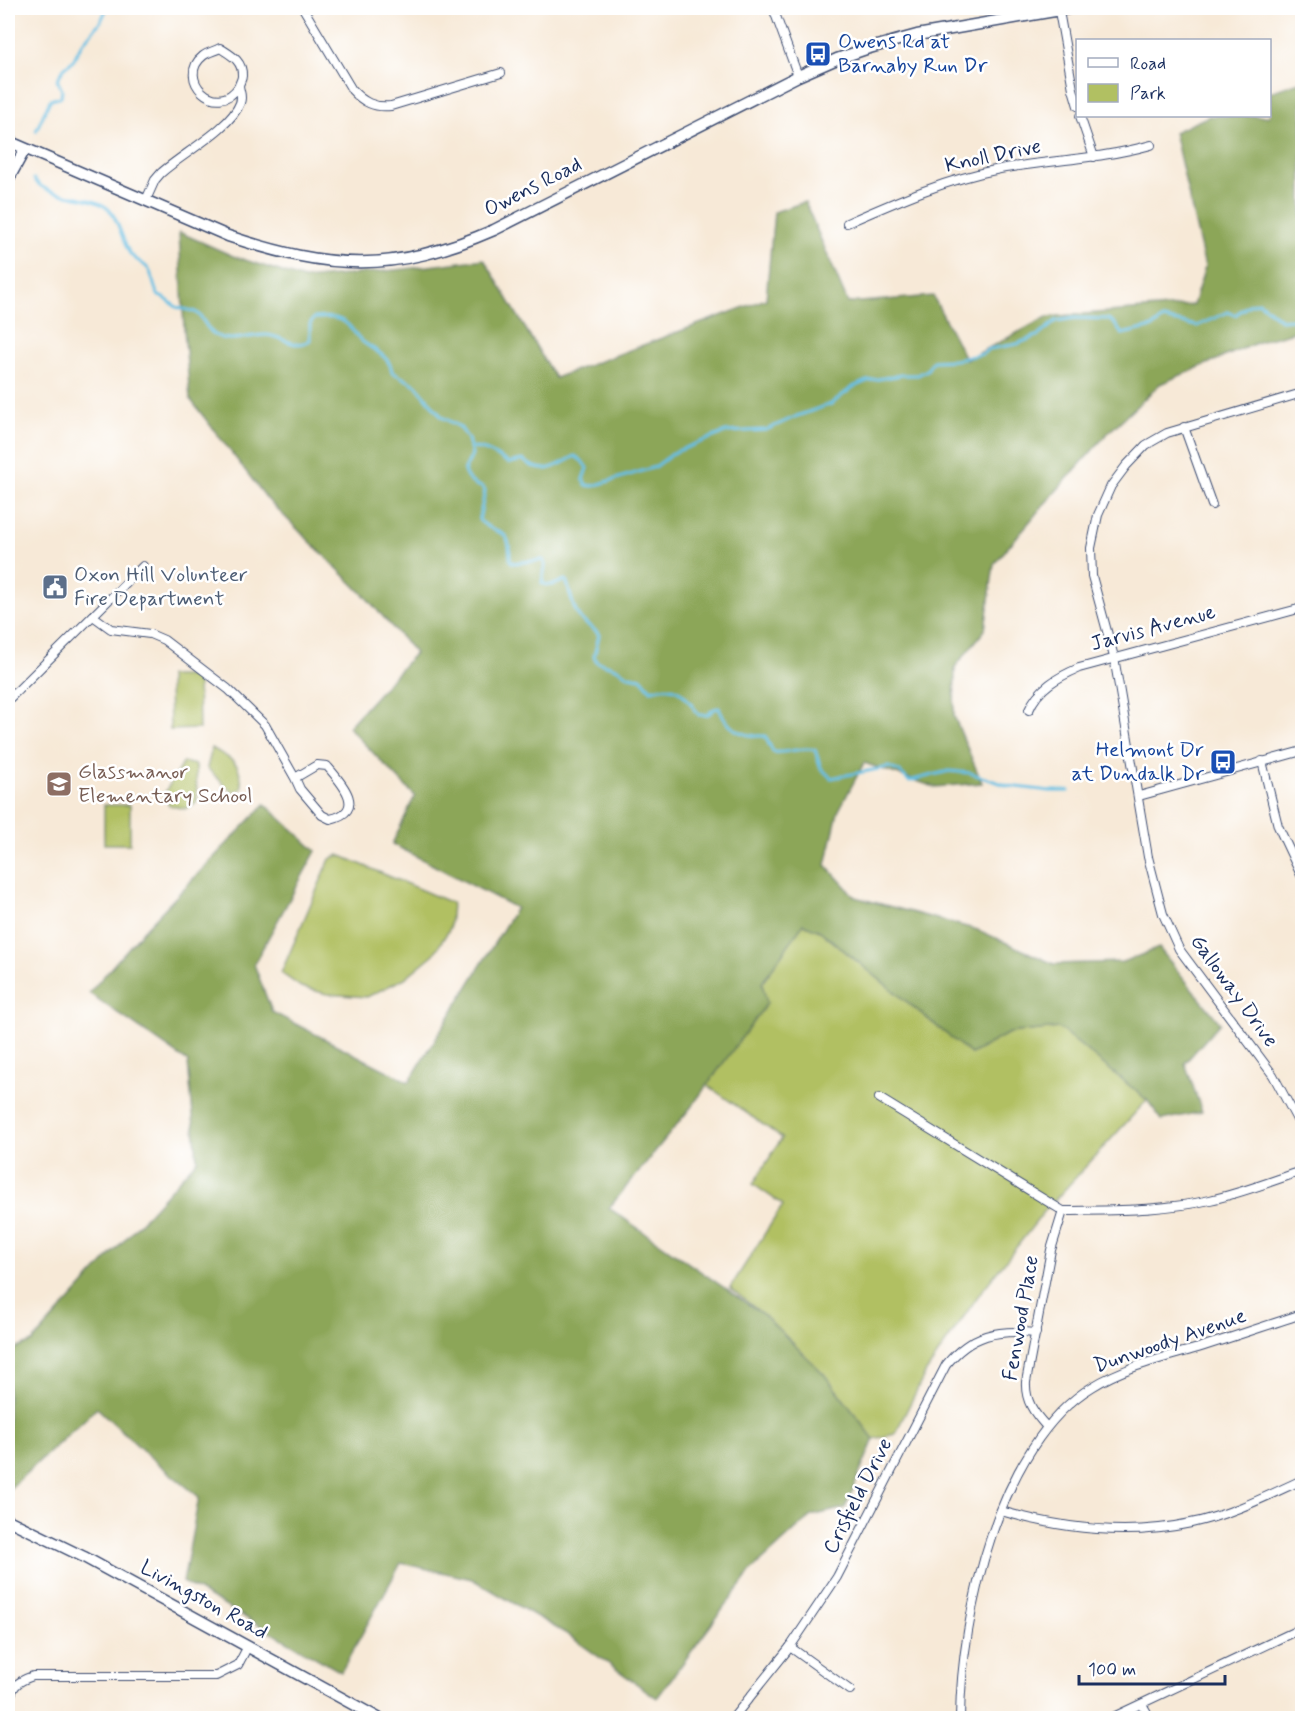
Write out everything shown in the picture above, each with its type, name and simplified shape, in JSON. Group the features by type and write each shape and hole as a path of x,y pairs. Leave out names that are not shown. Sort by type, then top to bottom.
{"street":[{"path":"303,8 352,90 363,100 375,106 391,105 501,74"},
{"path":"773,8 798,76"},
{"name":"Owens Road","path":"8,141 228,236 285,254 339,263 364,263 423,255 463,243 494,230 798,76 866,49 917,35 1072,8"},
{"path":"1059,10 1076,102"},
{"path":"146,200 155,180 161,173 219,128 235,112 242,99 239,86 242,71 238,62 220,48 203,56 194,73 201,92 219,99 229,96 239,86"},
{"path":"1080,117 1094,157"},
{"name":"Knoll Drive","path":"848,223 897,201 960,179 999,169 1122,153 1151,145"},
{"path":"8,180 25,149"},
{"name":"Galloway Drive","path":"1302,395 1184,427 1167,433 1146,445 1126,466 1112,486 1098,515 1091,548 1092,576 1114,657 1148,857 1158,902 1167,927 1190,966 1245,1034 1274,1075 1302,1129"},
{"path":"1184,427 1212,505"},
{"path":"8,700 143,566"},
{"name":"Jarvis Avenue","path":"1029,710 1042,691 1061,676 1080,668 1302,608"},
{"path":"93,616 111,629 150,634 164,640 228,689 265,725 300,789 322,815 329,819 346,811 350,795 327,766 317,765 295,778"},
{"path":"1139,796 1302,751"},
{"path":"1263,761 1278,826 1302,877"},
{"path":"879,1098 1063,1211 1126,1211 1194,1203 1231,1195 1302,1171"},
{"name":"Fenwood Place","path":"1046,1426 1034,1413 1026,1391 1051,1250 1063,1211"},
{"name":"Dunwoody Avenue","path":"960,1719 972,1607 983,1563 1001,1511 1019,1471 1046,1426 1075,1398 1102,1380 1149,1362 1302,1314"},
{"name":"Crisfield Drive","path":"733,1719 790,1647 826,1595 848,1557 946,1365 967,1345 981,1338 1009,1331 1036,1333"},
{"path":"1001,1511 1071,1528 1114,1530 1175,1526 1227,1512 1302,1480"},
{"name":"Livingston Road","path":"8,1520 54,1541 378,1719"},
{"path":"1111,1719 1302,1628"},
{"path":"8,1705 12,1689 22,1680 33,1676 216,1676 238,1665 248,1647"},
{"path":"790,1647 850,1690"},
{"path":"1142,1704 1149,1719"},
{"path":"8,1712 11,1719"}],"green space":[{"path":"1302,81 1302,330 1261,341 1160,384 1107,434 1042,507 994,564 985,630 955,667 954,716 982,783 934,787 864,763 838,812 826,865 855,897 978,930 1054,964 1123,962 1159,948 1220,1023 1185,1063 1202,1112 1162,1120 1147,1100 1059,1028 1009,1033 971,1054 820,931 803,924 762,983 767,1003 692,1106 609,1208 765,1316 824,1374 874,1439 845,1508 811,1516 751,1571 657,1698 565,1633 472,1579 401,1563 341,1672 183,1582 199,1497 150,1457 97,1408 8,1490 8,1352 32,1342 197,1160 188,1062 89,993 143,931 265,804 316,851 254,964 272,1012 409,1082 516,908 392,844 415,796 348,727 415,653 363,594 268,500 190,399 179,232 233,256 304,279 484,259 555,378 766,299 774,212 805,202 848,303 933,296 966,360 1047,317 1193,305 1205,267 1174,132 1207,117 1271,117 1271,92"},
{"path":"169,676 198,676 199,729 170,730"},
{"path":"212,748 226,756 238,767 242,789 232,792 207,768"},
{"path":"183,762 196,765 197,802 185,809 169,805 164,794"},
{"path":"104,805 130,805 130,844 104,844"},
{"path":"339,855 452,903 450,928 434,954 405,978 367,997 327,994 301,987 281,973 330,859"},
{"path":"803,923 820,931 971,1054 1009,1033 1059,1028 1147,1100 1044,1212 978,1296 926,1372 895,1434 874,1439 824,1374 765,1316 730,1288 783,1205 753,1184 782,1138 707,1085 766,1003 762,983"}],"waterway":[{"path":"36,131 50,100 61,97 62,90 57,80 101,21 107,8"},
{"path":"34,179 48,190 98,203 110,210 126,247 131,255 149,270 159,296 177,307 197,313 209,330 221,338 266,335 298,344 310,340 310,324 314,318 332,318 346,323 363,342 385,358 392,372 416,385 442,417 460,427 468,439 472,455 464,471 465,474 470,481 485,491 479,520 505,536 508,541 510,560 513,563 543,560 545,565 542,583 551,585 566,580 577,613 582,621 599,635 594,657 597,662 616,668 629,676 641,678 651,690 668,687 675,689 685,696 699,715 707,715 719,708 726,721 736,730 749,735 765,736 773,752 815,750 821,768 831,778 889,767 900,772 909,781 949,771 970,773 1009,786 1069,791"},
{"path":"472,448 487,451 509,463 523,460 543,469 555,467 575,456 587,468 583,479 586,485 593,486 655,467 675,452 726,432 766,430 831,404 853,387 867,381 901,375 918,375 927,370 933,361 955,360 982,354 989,349 1017,344 1039,335 1056,321 1075,318 1108,319 1122,334 1153,327 1163,319 1197,326 1228,312 1235,315 1249,305 1259,302 1281,320 1302,318"}],"place":[{"name":"Owens Rd at Barnaby Run Dr","path":"818,54"},
{"name":"Oxon Hill Volunteer Fire Department","path":"55,587"},
{"name":"Helmont Dr at Dundalk Dr","path":"1223,762"},
{"name":"Glassmanor Elementary School","path":"59,784"}]}
